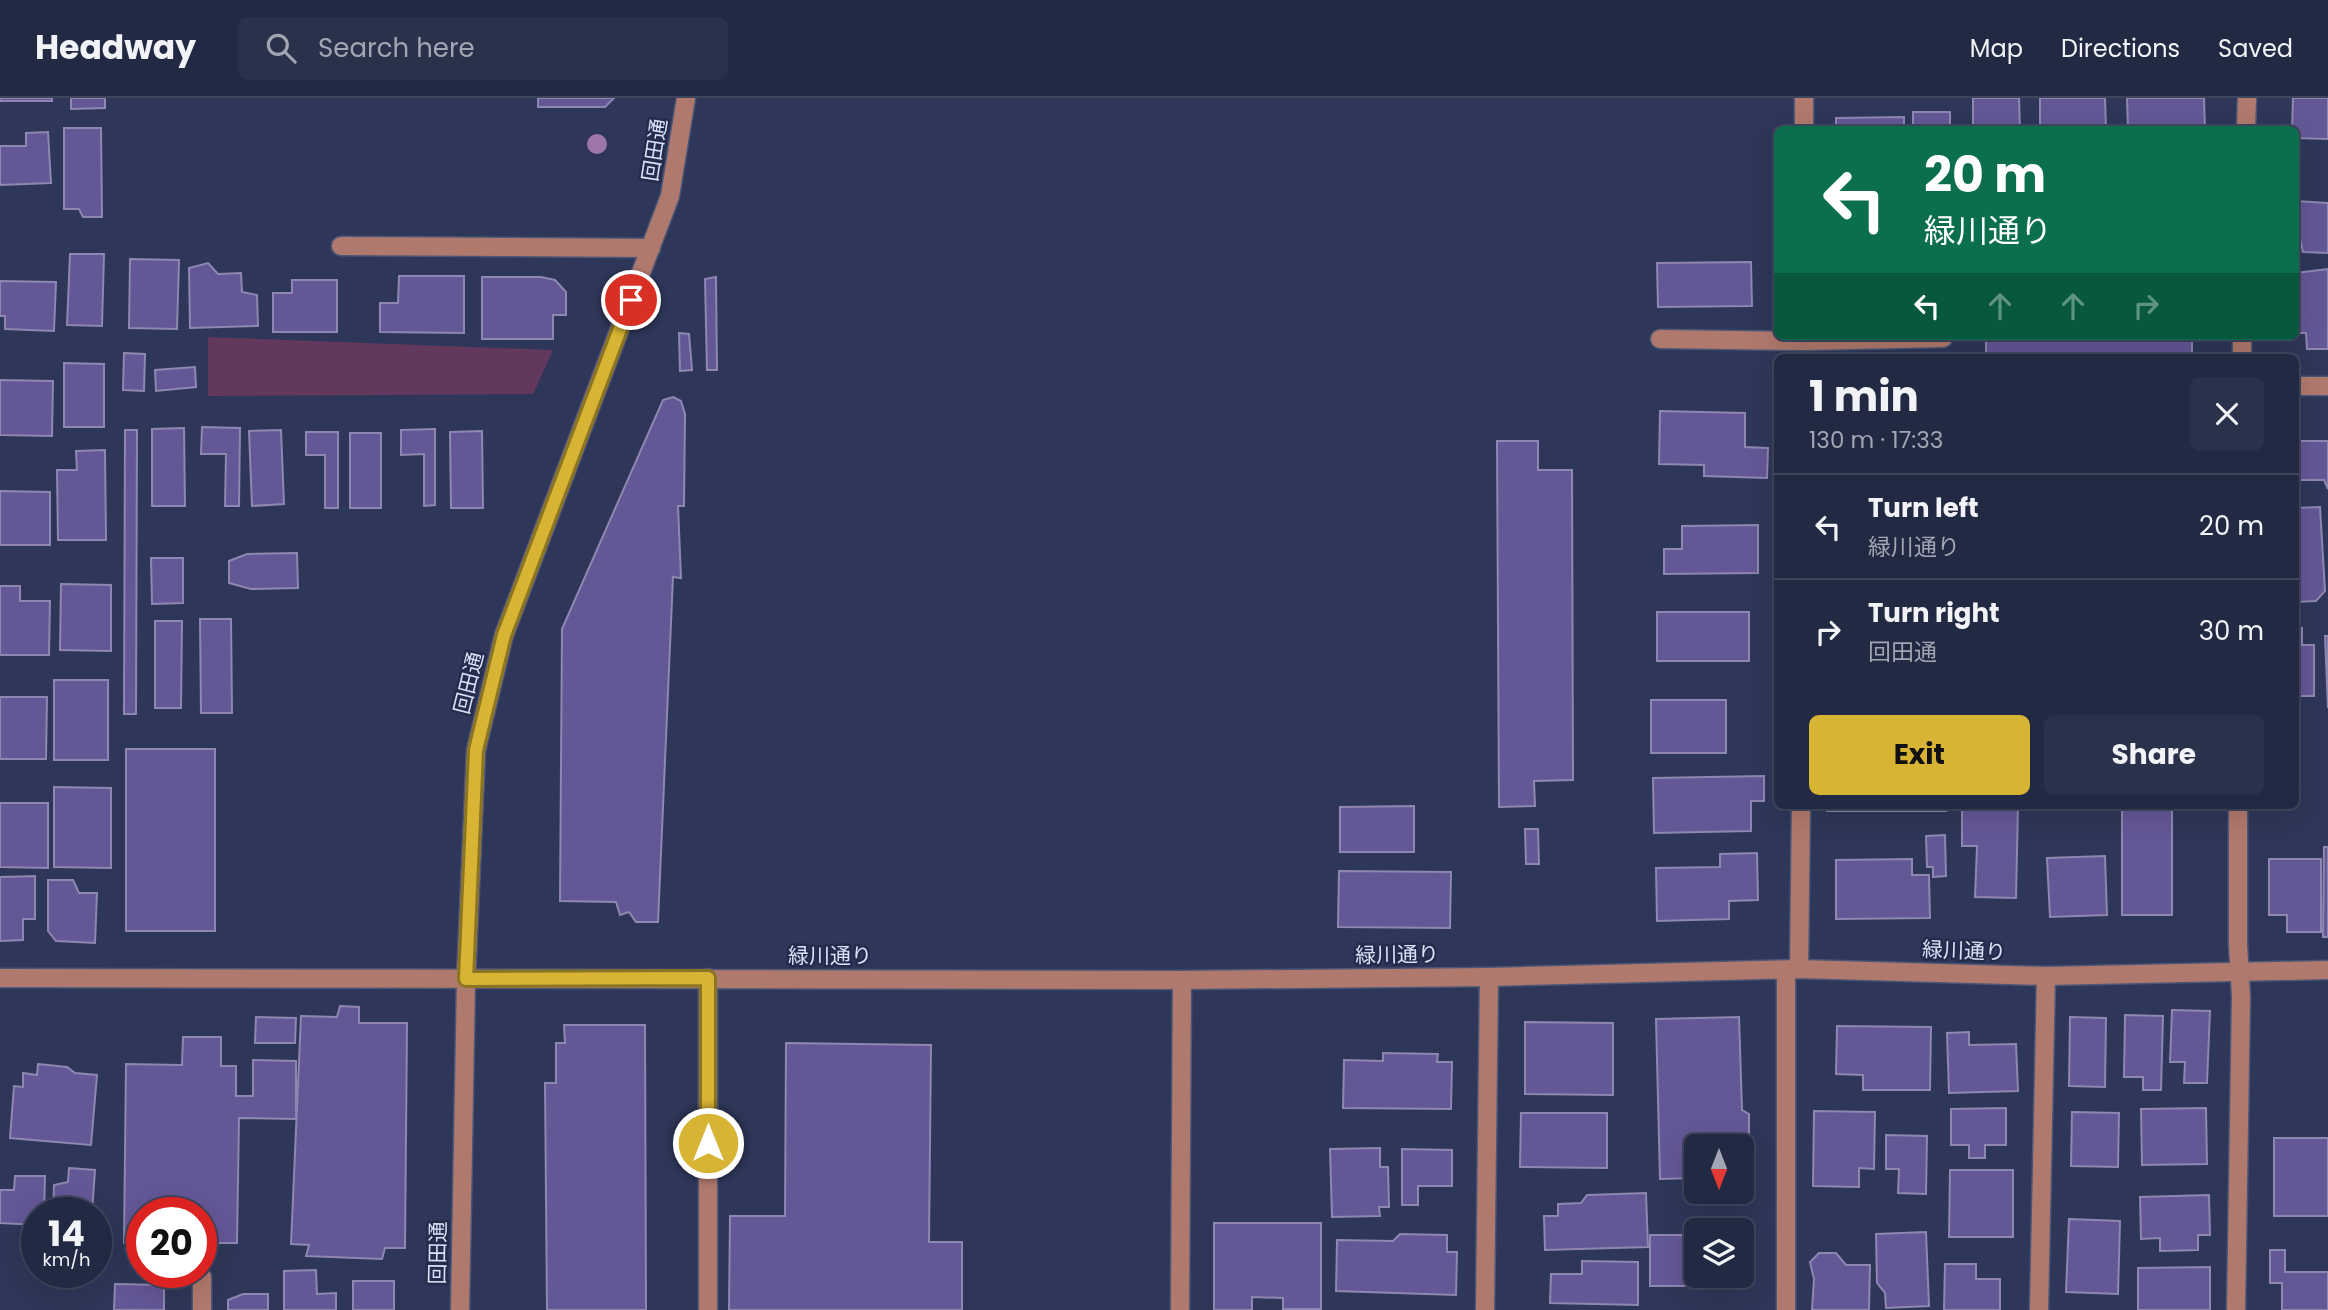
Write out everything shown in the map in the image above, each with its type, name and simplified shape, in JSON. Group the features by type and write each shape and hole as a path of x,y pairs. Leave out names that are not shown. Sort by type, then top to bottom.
{"street":[{"name":"回田通","path":"460,1310 466,979 476,750 504,635 670,196 686,98"},
{"path":"1804,98 1804,126"},
{"path":"2246,126 2247,98"},
{"path":"341,246 651,248"},
{"path":"1660,339 1805,345 1904,340"},
{"path":"2299,386 2328,386"},
{"path":"1786,1310 1792,970 1801,809"},
{"path":"2236,1310 2240,973 2238,809"},
{"name":"緑川通り","path":"0,978 1182,980 1792,970 2046,975 2328,970"},
{"path":"2039,1310 2046,975"},
{"path":"1485,1310 1489,977"},
{"path":"708,978 708,1310"},
{"path":"1180,1310 1182,980"},
{"path":"202,1288 202,1310"}],"shaded area":[{"path":"208,337 553,350 533,394 208,396"}],"building":[{"path":"0,98 52,98 52,101 0,101"},
{"path":"71,98 105,98 105,108 71,109"},
{"path":"538,98 614,98 605,107 538,107"},
{"path":"1973,98 2019,98 2020,126 1973,126"},
{"path":"2040,98 2105,98 2106,126 2040,126"},
{"path":"2127,98 2204,98 2205,126 2128,126"},
{"path":"2293,98 2328,98 2328,139 2299,138 2299,126 2292,126"},
{"path":"1913,112 1950,112 1950,126 1913,126"},
{"path":"1904,117 1904,126 1836,126 1836,118"},
{"path":"64,128 101,128 102,217 83,217 79,209 64,209"},
{"path":"48,132 51,183 0,185 0,146 26,146 26,133"},
{"path":"2299,201 2328,203 2328,253 2303,252"},
{"path":"70,254 104,254 102,326 67,325"},
{"path":"130,259 179,260 177,329 129,328"},
{"path":"1751,262 1752,306 1658,307 1657,263"},
{"path":"208,263 218,274 241,273 242,292 257,295 258,326 190,328 189,268"},
{"path":"2328,269 2328,349 2307,349 2306,333 2299,333 2299,273"},
{"path":"399,276 464,276 464,333 380,332 380,303 398,303"},
{"path":"482,277 541,277 555,280 566,292 566,315 553,315 553,339 482,339"},
{"path":"716,277 717,370 707,370 705,279"},
{"path":"292,280 337,280 337,332 273,332 273,293 292,293"},
{"path":"0,281 56,282 54,331 5,329 5,316 0,316"},
{"path":"679,333 689,334 692,370 680,371"},
{"path":"1986,340 2192,340 2192,354 1986,354"},
{"path":"124,353 145,354 144,391 123,390"},
{"path":"64,363 104,364 104,427 64,427"},
{"path":"195,367 196,387 156,391 155,370"},
{"path":"0,380 53,381 52,436 0,435"},
{"path":"673,397 681,401 685,414 684,506 678,506 681,578 673,577 658,922 636,922 629,912 620,915 616,902 560,901 562,629 663,400"},
{"path":"1660,411 1745,413 1745,447 1768,448 1767,478 1704,476 1704,465 1659,464"},
{"path":"202,427 240,428 239,506 225,506 226,454 201,454"},
{"path":"184,428 185,506 152,506 152,429"},
{"path":"435,429 435,505 424,506 424,454 401,455 401,430"},
{"path":"125,430 137,430 136,714 124,714"},
{"path":"281,430 284,504 252,506 249,431"},
{"path":"482,431 483,508 451,508 450,432"},
{"path":"306,432 338,432 338,508 325,508 325,455 306,455"},
{"path":"350,433 381,433 381,508 350,508"},
{"path":"1497,441 1538,441 1538,470 1572,470 1573,780 1534,781 1535,806 1499,807"},
{"path":"2299,441 2328,441 2328,489 2324,480 2299,480"},
{"path":"105,450 106,540 58,540 57,470 77,470 76,451"},
{"path":"0,491 50,492 50,545 0,545"},
{"path":"2320,507 2325,591 2316,601 2299,602 2299,508"},
{"path":"1758,525 1758,573 1664,574 1664,549 1682,549 1682,526"},
{"path":"297,553 298,588 251,589 229,583 229,561 247,554"},
{"path":"151,558 183,558 183,603 152,604"},
{"path":"61,584 111,585 111,651 60,650"},
{"path":"0,586 20,586 20,601 50,601 49,655 0,655"},
{"path":"1657,612 1749,612 1749,661 1657,661"},
{"path":"200,619 231,619 232,713 201,713"},
{"path":"155,621 182,621 181,708 155,708"},
{"path":"2299,628 2302,628 2302,645 2314,645 2314,696 2299,696"},
{"path":"2325,636 2328,636 2328,708"},
{"path":"54,680 108,680 108,760 54,760"},
{"path":"0,697 47,697 46,759 0,759"},
{"path":"1651,700 1726,700 1726,753 1651,753"},
{"path":"126,749 215,749 215,931 126,931"},
{"path":"1764,776 1764,801 1751,801 1751,831 1654,833 1653,778"},
{"path":"54,787 111,788 111,868 54,867"},
{"path":"0,803 48,803 48,868 0,867"},
{"path":"1414,806 1414,852 1340,852 1340,807"},
{"path":"1827,809 1946,809 1946,811"},
{"path":"1962,809 2018,809 2016,898 1975,897 1977,846 1962,846"},
{"path":"2122,809 2172,809 2172,915 2122,915"},
{"path":"1525,829 1538,829 1539,864 1526,864"},
{"path":"1945,835 1946,876 1933,877 1933,867 1927,867 1926,836"},
{"path":"2324,847 2328,847 2328,937 2323,937"},
{"path":"1757,853 1758,900 1729,901 1729,919 1657,921 1656,868 1720,867 1720,854"},
{"path":"2105,856 2107,915 2050,917 2047,858"},
{"path":"1912,859 1912,875 1929,875 1930,918 1836,919 1836,860"},
{"path":"2269,859 2321,859 2321,932 2287,932 2287,915 2269,915"},
{"path":"1339,871 1451,872 1450,928 1338,927"},
{"path":"35,876 35,919 23,919 23,940 0,941 0,877"},
{"path":"48,880 73,880 79,893 97,893 95,943 56,941 48,931"},
{"path":"340,1006 359,1007 359,1023 407,1023 405,1248 385,1248 382,1259 306,1256 309,1245 291,1244 301,1016 337,1017"},
{"path":"2172,1010 2210,1011 2207,1083 2184,1083 2185,1062 2170,1062"},
{"path":"2125,1015 2163,1016 2161,1090 2143,1090 2143,1077 2124,1077"},
{"path":"256,1017 296,1018 295,1043 255,1043"},
{"path":"1739,1017 1742,1110 1749,1114 1749,1134 1684,1134 1684,1178 1660,1179 1656,1019"},
{"path":"2070,1017 2106,1018 2105,1087 2069,1086"},
{"path":"1525,1022 1613,1023 1613,1095 1525,1094"},
{"path":"564,1025 645,1025 646,1310 547,1310 545,1083 556,1083 556,1043 565,1043"},
{"path":"1837,1026 1931,1027 1930,1090 1863,1090 1863,1075 1836,1074"},
{"path":"1969,1032 1969,1045 2016,1044 2018,1091 1949,1093 1947,1033"},
{"path":"183,1037 221,1037 221,1066 236,1066 236,1096 253,1096 253,1060 296,1061 296,1119 239,1118 237,1243 217,1243 217,1197 126,1197 124,1243 126,1064 182,1065"},
{"path":"786,1043 931,1045 929,1242 962,1242 962,1310 729,1310 730,1216 785,1216"},
{"path":"1383,1053 1438,1054 1437,1062 1452,1062 1451,1109 1343,1108 1344,1060 1383,1061"},
{"path":"38,1064 67,1067 75,1073 97,1075 91,1145 10,1138 14,1086 23,1087 23,1073 37,1075"},
{"path":"2006,1108 2006,1145 1985,1145 1985,1158 1969,1158 1969,1145 1951,1145 1951,1109"},
{"path":"2206,1108 2207,1164 2142,1165 2141,1109"},
{"path":"1814,1111 1875,1112 1874,1169 1859,1168 1859,1187 1813,1186"},
{"path":"2072,1112 2119,1113 2118,1167 2071,1166"},
{"path":"1521,1113 1607,1113 1607,1168 1520,1167"},
{"path":"1886,1135 1927,1136 1926,1194 1898,1193 1899,1169 1886,1169"},
{"path":"2274,1138 2328,1138 2328,1216 2274,1216"},
{"path":"1380,1148 1380,1167 1388,1167 1389,1207 1379,1207 1380,1216 1332,1217 1330,1149"},
{"path":"1402,1149 1452,1150 1452,1186 1418,1186 1418,1205 1402,1205"},
{"path":"69,1168 95,1170 93,1197 54,1197 54,1185 68,1182"},
{"path":"1950,1170 2013,1170 2013,1237 1949,1237"},
{"path":"15,1176 45,1176 44,1197 21,1197 21,1224 0,1223 0,1190 14,1190"},
{"path":"1646,1193 1648,1247 1545,1250 1544,1216 1558,1216 1558,1204 1581,1203 1587,1195"},
{"path":"2209,1195 2210,1235 2198,1235 2198,1250 2160,1251 2160,1238 2141,1239 2140,1197"},
{"path":"2069,1219 2120,1221 2118,1294 2066,1292"},
{"path":"1214,1223 1321,1223 1321,1309 1283,1309 1283,1298 1252,1297 1252,1310 1214,1310"},
{"path":"1926,1232 1929,1306 1886,1308 1885,1293 1877,1283 1876,1234"},
{"path":"1400,1234 1447,1235 1447,1252 1457,1252 1456,1295 1336,1291 1337,1240 1393,1241"},
{"path":"1650,1235 1684,1235 1684,1286 1650,1286"},
{"path":"2270,1250 2285,1250 2285,1272 2328,1272 2328,1310 2282,1310 2282,1283 2270,1283"},
{"path":"1819,1253 1836,1253 1846,1265 1870,1265 1869,1310 1812,1310 1814,1279 1810,1262"},
{"path":"1582,1261 1638,1262 1638,1305 1550,1303 1551,1274 1582,1274"},
{"path":"1945,1264 1976,1264 1976,1279 2000,1279 2000,1310 1944,1310"},
{"path":"2210,1267 2210,1310 2138,1310 2138,1268"},
{"path":"316,1270 317,1294 336,1293 336,1310 284,1310 284,1271"},
{"path":"353,1281 394,1281 394,1310 353,1310"},
{"path":"115,1284 126,1284 126,1288 164,1288 164,1310 114,1310"},
{"path":"243,1294 268,1294 268,1310 228,1310 228,1300"}],"route":[{"path":"631,300 504,635 476,750 466,979 708,978 708,1143"}]}
